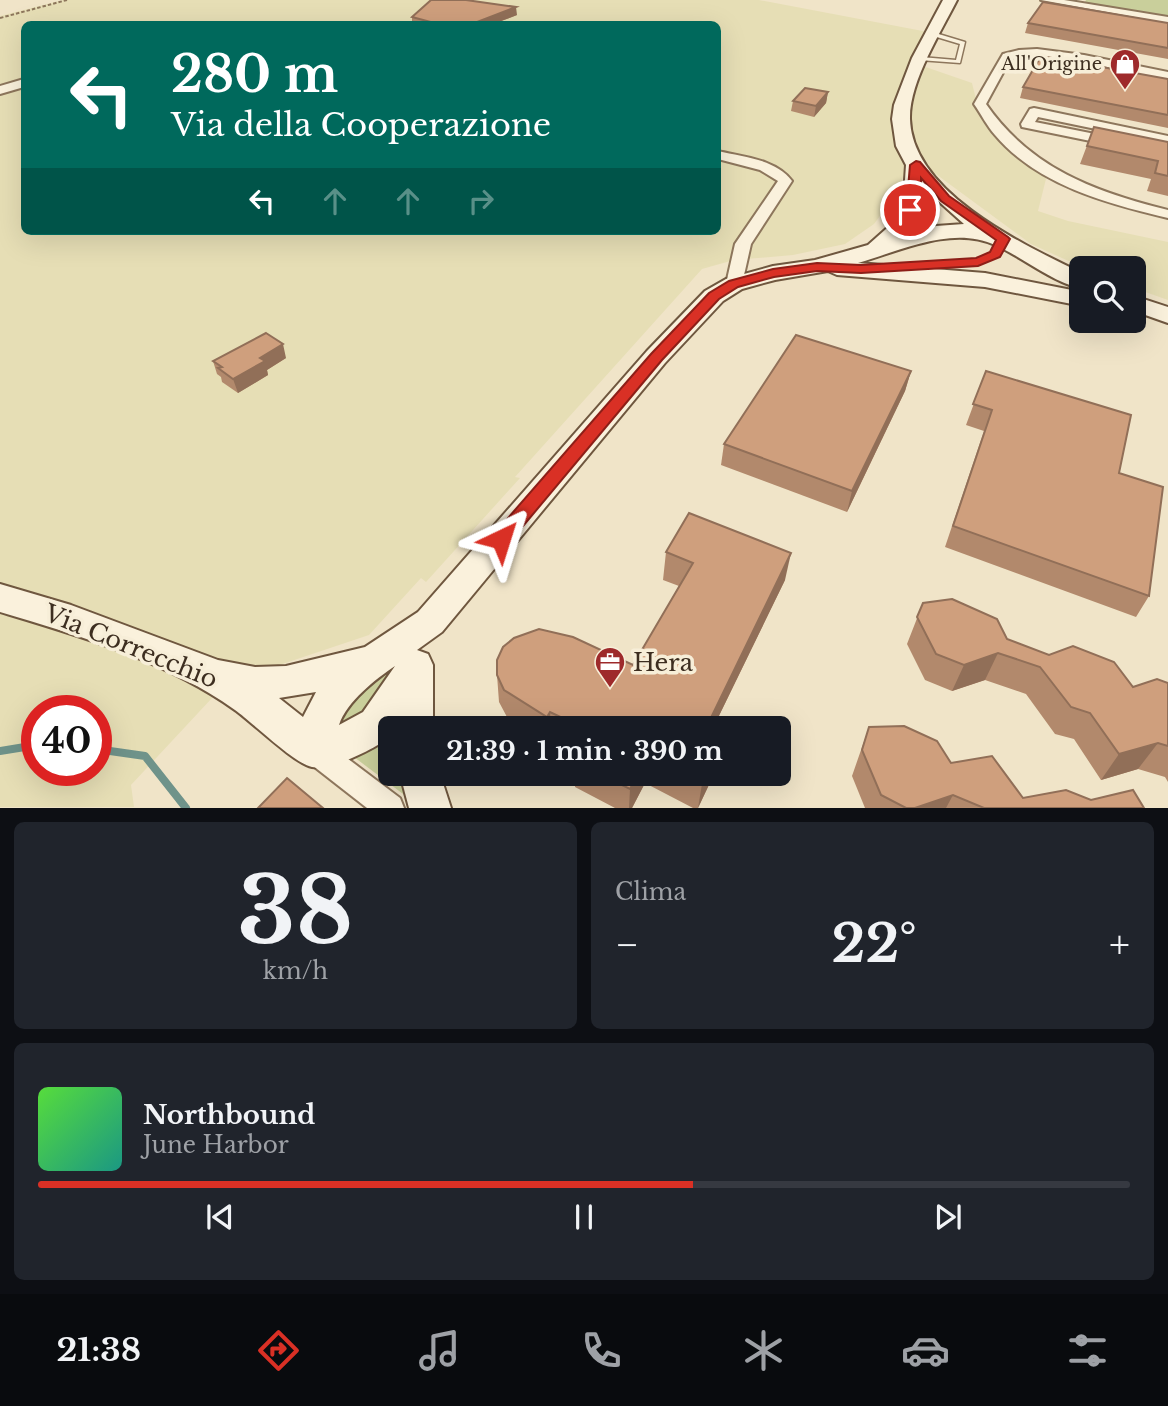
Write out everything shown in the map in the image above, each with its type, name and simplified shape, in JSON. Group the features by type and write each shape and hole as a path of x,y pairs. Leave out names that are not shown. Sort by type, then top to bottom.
{"street":[{"path":"950,0 921,60 901,118 907,149 916,165 945,198 1003,239 1069,275"},
{"path":"1046,0 1168,20"},
{"path":"1168,76 1042,53 1014,52 1007,55 981,104 1001,134 1030,159 1072,183 1122,203 1168,214"},
{"path":"0,90 21,84"},
{"path":"1168,140 1034,112 1027,124 1168,154"},
{"path":"721,156 779,173 785,181 743,244 734,284"},
{"path":"867,259 905,224 915,195 916,165"},
{"path":"867,259 936,233 960,230 1003,239"},
{"path":"430,622 415,665 390,707 370,733 344,744 313,749 320,717 339,691 376,659 430,622 656,357 714,296 734,284 773,273 867,259 978,262 996,254 1003,239"},
{"path":"867,259 1069,296"},
{"path":"1146,308 1168,316"},
{"path":"1146,313 1168,316"},
{"name":"Via Correcchio","path":"0,598 123,638 216,676 272,715 390,807"},
{"path":"216,676 255,683 286,682 334,672 376,659"},
{"path":"414,716 415,665"},
{"path":"424,786 430,807"}],"lane":[{"path":"921,60 958,62 963,43 932,34"}],"path":[{"path":"0,18 67,0"}],"shaded area":[{"path":"63,0 759,0 928,32 914,63 972,83 979,111 1047,175 1038,211 1068,221 1168,242 1168,300 1146,292 1146,256 1069,256 1069,261 1031,244 910,155 899,190 874,224 845,244 793,255 734,260 702,269 515,477 520,478 426,582 421,578 369,635 226,683 131,785 134,807 0,807 0,16"}],"green space":[{"path":"1086,0 1168,0 1168,18 1084,4"},
{"path":"403,652 359,732 332,731 335,707"},
{"path":"378,738 378,775 354,757"},
{"path":"392,786 414,786 415,803"}],"building":[{"path":"431,0 466,0 516,7 480,21 427,21 412,17"},
{"path":"1043,2 1168,23 1168,48 1028,23"},
{"path":"1041,56 1168,79 1168,115 1023,87"},
{"path":"805,88 828,92 816,106 793,101"},
{"path":"1094,127 1168,142 1168,176 1155,173 1158,161 1087,146"},
{"path":"266,333 283,344 260,358 265,361 233,379 213,361"},
{"path":"796,335 911,371 852,491 724,444"},
{"path":"986,371 1131,415 1119,473 1163,487 1149,596 953,526 992,410 973,404"},
{"path":"689,513 791,553 712,716 558,716 550,712 545,716 504,690 497,675 497,660 503,647 514,638 539,629 573,637 633,665 693,563 666,552"},
{"path":"952,599 997,619 1007,639 1049,655 1073,646 1114,662 1133,687 1157,679 1168,683 1168,746 1158,743 1119,754 1090,713 1071,707 1040,667 998,653 964,665 936,654 917,617 923,603"},
{"path":"904,726 937,741 951,763 992,756 1023,798 1066,790 1091,800 1133,790 1144,808 984,808 953,795 915,808 906,808 881,795 862,750 869,727"},
{"path":"287,778 323,808 258,808"}],"waterway":[{"path":"0,751 21,748"},
{"path":"112,751 145,756 186,808"}],"place":[{"name":"All'Origine","path":"1125,91"},
{"name":"Hera","path":"610,689"}],"route":[{"path":"501,539 656,357 714,296 734,284 773,273 817,267 861,269 978,262 996,254 1003,239 971,219 945,198 916,165 915,195 910,210"}]}
